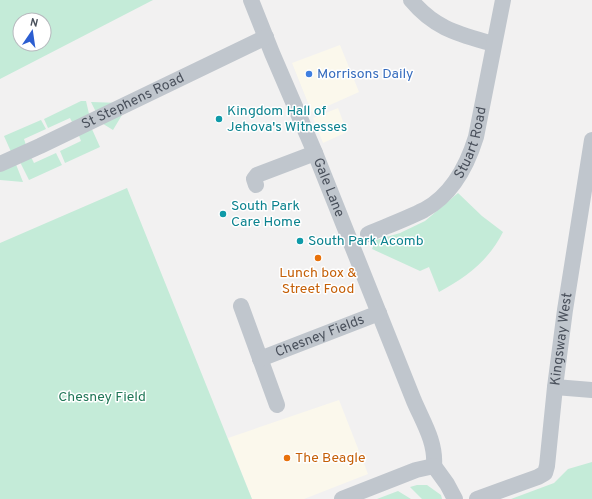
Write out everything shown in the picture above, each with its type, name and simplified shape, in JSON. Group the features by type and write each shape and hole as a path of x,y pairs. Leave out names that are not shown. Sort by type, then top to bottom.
{"street":[{"name":"Gale Lane","path":"251,0 431,439 434,454 434,466"},
{"path":"411,0 427,16 443,28 494,44"},
{"name":"Stuart Road","path":"368,234 425,210 441,198 463,171 471,155 476,137 503,0"},
{"name":"St Stephens Road","path":"0,164 266,37"},
{"name":"Kingsway West","path":"482,498 545,473 565,310 589,178 592,140"},
{"path":"256,185 254,179 257,175 315,153"},
{"name":"Chesney Fields","path":"241,306 277,405"},
{"name":"Chesney Fields","path":"260,359 379,313"},
{"path":"555,387 592,390"},
{"path":"342,499 416,470 434,466 456,499"}],"shaded area":[{"path":"340,45 359,92 312,113 292,63"},
{"path":"338,108 347,132 323,143 313,118"},
{"path":"339,400 368,474 304,499 252,499 228,438"}],"green space":[{"path":"0,0 153,0 0,79"},
{"path":"81,101 86,101 90,118 74,126 70,118 48,128 44,119"},
{"path":"91,102 121,103 97,114"},
{"path":"125,110 113,130 100,122"},
{"path":"41,120 46,129 24,139 27,148 12,154 4,136"},
{"path":"91,127 100,147 65,163 60,151 81,141 78,133"},
{"path":"56,153 62,165 29,180 19,160 30,155 34,163"},
{"path":"15,162 23,182 0,180 0,169"},
{"name":"Chesney Field","path":"127,188 252,499 0,499 0,243"},
{"path":"458,193 482,216 503,232 484,260 459,280 439,292 429,267 420,271 372,249 376,240 400,233 425,221"},
{"path":"592,462 592,499 511,499 554,483 568,469"},
{"path":"427,485 441,495 442,499 422,499 410,487"},
{"path":"398,491 411,499 377,499"}],"place":[{"name":"Morrisons Daily","path":"309,74"},
{"name":"Kingdom Hall of Jehova's Witnesses","path":"219,119"},
{"name":"South Park Care Home","path":"223,214"},
{"name":"South Park Acomb","path":"300,241"},
{"name":"Lunch box & Street Food","path":"318,258"},
{"name":"The Beagle","path":"287,458"}]}
